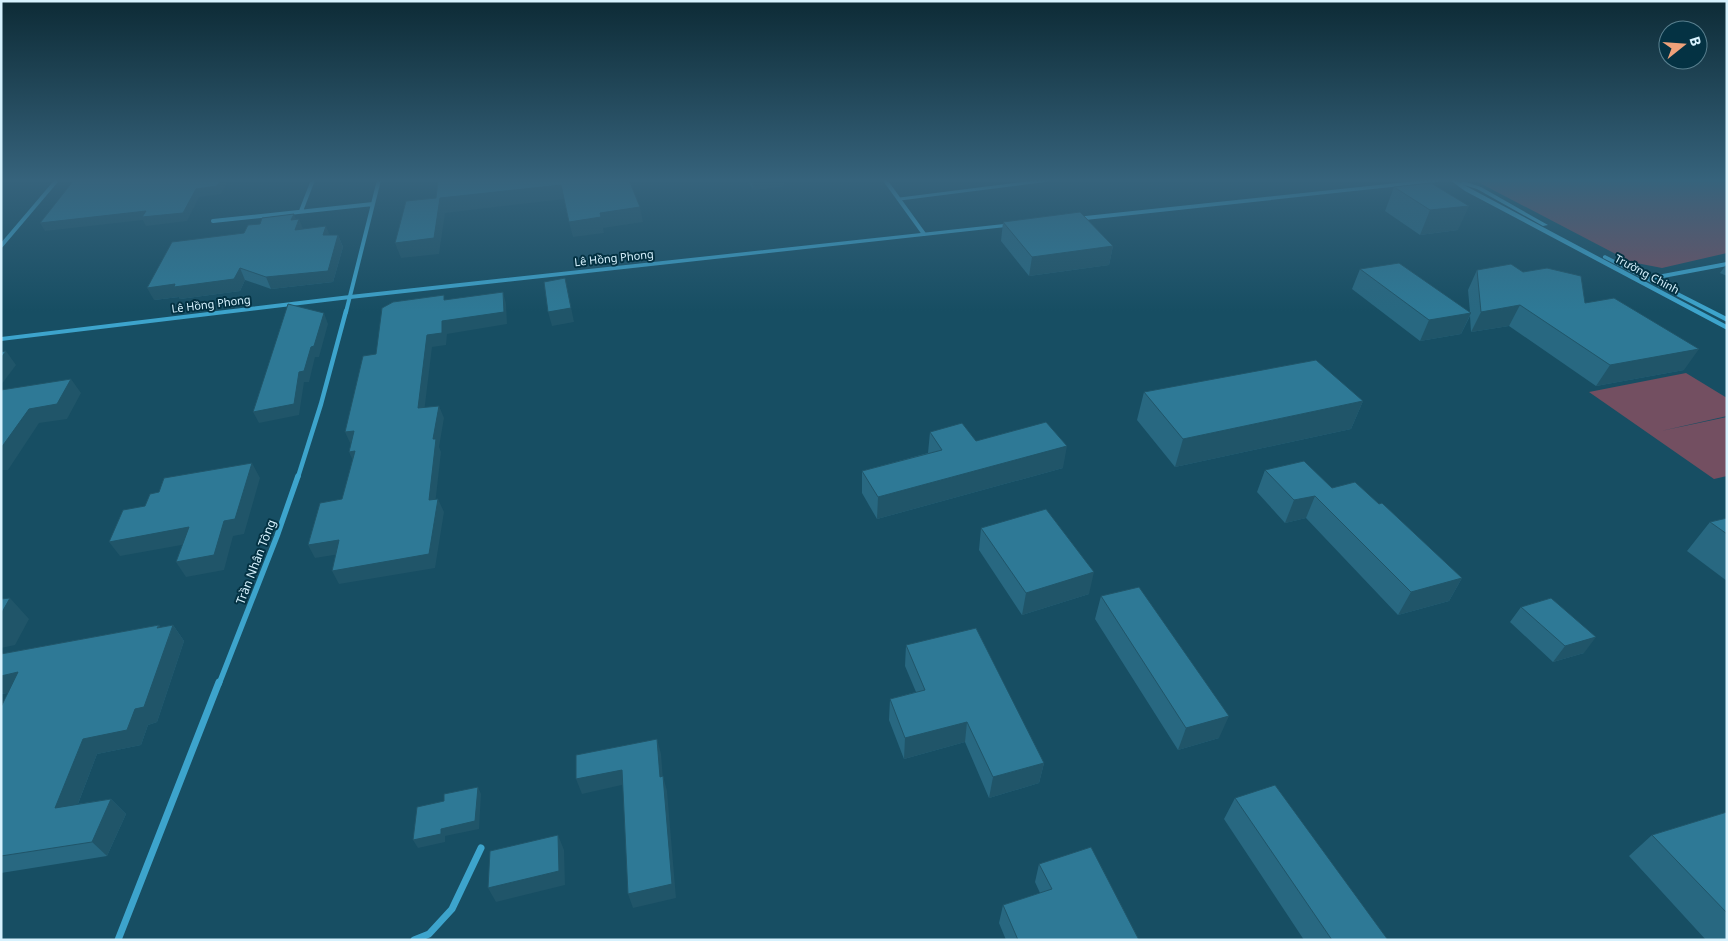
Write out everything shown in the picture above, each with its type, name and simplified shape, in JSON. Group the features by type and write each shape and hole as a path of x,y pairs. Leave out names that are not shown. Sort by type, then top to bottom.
{"street":[{"path":"1,246 20,224"},
{"name":"Trần Nhân Tông","path":"118,940 285,515 350,297 369,224"},
{"path":"917,224 924,234"},
{"name":"Lê Hồng Phong","path":"1,339 350,297 1020,224"},
{"name":"Trường Chinh","path":"1531,224 1727,328"},
{"name":"Trường Chinh","path":"1545,224 1727,320"},
{"path":"1647,279 1727,264"},
{"path":"414,940 430,934 452,909 481,848"}],"shaded area":[{"path":"1558,224 1727,224 1727,253 1662,268 1631,262"},
{"path":"1686,373 1727,398 1727,416 1661,431 1727,417 1727,476 1714,479 1589,392"}],"building":[{"path":"297,224 295,230 326,226 323,235 338,235 328,271 266,277 240,268 234,279 174,287 175,284 147,288 172,242 244,233 248,225"},
{"path":"400,224 436,224 434,238 395,243"},
{"path":"1005,224 1092,224 1113,246 1032,257"},
{"path":"1399,263 1471,313 1429,320 1360,269"},
{"path":"1511,264 1523,272 1547,268 1581,276 1585,303 1614,298 1699,349 1610,365 1520,305 1481,312 1477,270"},
{"path":"565,278 571,308 548,312 544,282"},
{"path":"503,292 504,312 442,321 442,333 427,335 418,408 439,406 433,439 436,439 429,500 438,499 429,554 332,571 339,540 308,545 320,503 342,499 355,451 349,452 354,431 345,432 363,356 376,354 382,308 393,302 444,295 444,300"},
{"path":"288,304 324,313 314,346 311,347 304,371 299,372 294,404 253,412"},
{"path":"1316,360 1363,401 1183,439 1144,392"},
{"path":"71,379 57,404 29,409 1,448 1,390"},
{"path":"1046,422 1067,446 878,497 862,471 942,450 930,432 962,423 976,441"},
{"path":"1304,461 1332,488 1355,482 1379,504 1382,503 1462,578 1411,592 1315,496 1294,500 1265,470"},
{"path":"252,463 235,519 224,521 214,555 176,562 189,527 109,542 123,510 145,506 150,494 159,492 164,478"},
{"path":"1046,509 1094,572 1026,593 981,528"},
{"path":"1727,518 1727,534 1710,522"},
{"path":"1139,587 1229,716 1186,728 1101,596"},
{"path":"10,598 1,614 1,599"},
{"path":"1551,598 1596,637 1565,646 1521,607"},
{"path":"159,625 157,628 173,625 144,707 135,709 127,730 83,739 55,808 111,799 92,842 1,856 1,707 18,672 1,676 1,654"},
{"path":"976,628 1044,763 993,777 967,722 905,738 890,699 925,690 906,645"},
{"path":"657,739 660,777 663,776 672,884 628,894 622,770 576,779 576,755"},
{"path":"1275,785 1388,940 1332,940 1235,798"},
{"path":"478,787 475,821 441,829 441,834 413,840 417,807 444,801 444,794"},
{"path":"1727,812 1727,913 1652,835"},
{"path":"558,835 559,871 488,888 490,851"},
{"path":"1091,847 1139,940 1018,940 1003,905 1052,889 1039,864"}]}
